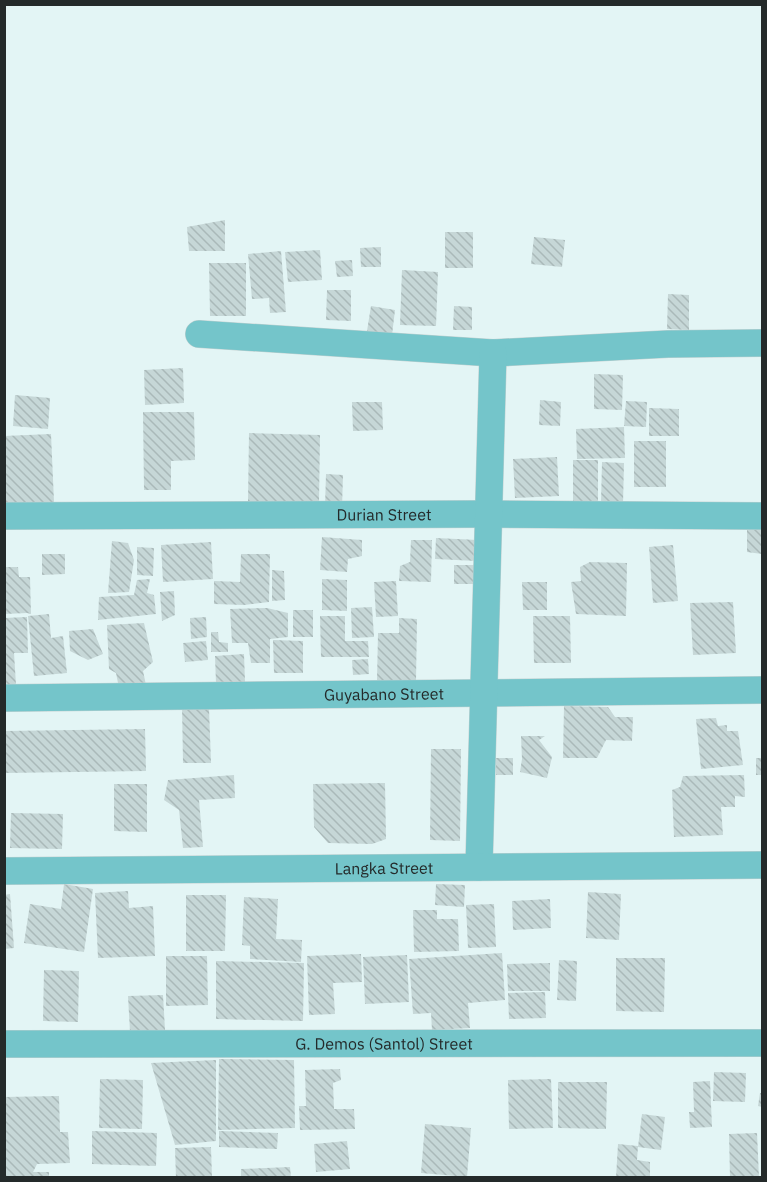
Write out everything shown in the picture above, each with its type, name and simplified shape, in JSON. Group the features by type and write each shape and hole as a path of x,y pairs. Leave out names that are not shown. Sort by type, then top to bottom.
{"street":[{"path":"199,334 493,353 668,344 762,343"},
{"path":"479,867 493,353"},
{"name":"Durian Street","path":"4,516 489,514 762,516"},
{"name":"Guyabano Street","path":"4,698 762,690"},
{"name":"Langka Street","path":"4,871 762,865"},
{"name":"G. Demos (Santol) Street","path":"4,1044 762,1043"}],"building":[{"path":"225,220 225,251 189,251 187,227"},
{"path":"445,232 473,232 473,268 445,268"},
{"path":"534,237 565,240 562,267 531,264"},
{"path":"381,247 381,267 361,267 360,248"},
{"path":"320,250 322,280 288,282 285,252"},
{"path":"281,251 286,312 270,313 269,298 252,299 248,254"},
{"path":"352,260 353,276 337,277 335,261"},
{"path":"209,263 246,263 246,316 210,316"},
{"path":"402,270 438,272 436,326 400,325"},
{"path":"327,290 351,290 351,321 326,320"},
{"path":"668,294 689,295 689,330 667,329"},
{"path":"371,306 395,310 392,335 367,331"},
{"path":"454,306 472,307 472,330 453,330"},
{"path":"183,368 184,403 145,405 144,370"},
{"path":"594,374 623,375 622,410 594,409"},
{"path":"15,395 50,398 48,429 13,426"},
{"path":"540,400 561,402 560,426 539,425"},
{"path":"626,401 647,402 646,427 624,426"},
{"path":"352,402 382,402 383,430 353,431"},
{"path":"649,408 679,409 679,436 649,436"},
{"path":"143,412 194,412 195,460 171,461 171,490 144,490"},
{"path":"624,427 625,458 577,459 576,429"},
{"path":"249,433 320,435 319,503 248,501"},
{"path":"51,434 54,502 4,504 4,436"},
{"path":"634,441 666,441 666,487 634,487"},
{"path":"557,457 559,496 515,498 513,459"},
{"path":"573,460 598,460 598,501 573,501"},
{"path":"602,462 624,463 623,504 601,503"},
{"path":"326,474 343,475 342,508 325,507"},
{"path":"747,530 762,530 762,554 747,552"},
{"path":"322,537 362,540 362,556 348,559 347,572 320,570"},
{"path":"436,538 478,540 477,561 435,559"},
{"path":"411,540 432,540 431,582 399,581 400,566 410,562"},
{"path":"112,541 128,543 134,560 129,592 108,593"},
{"path":"211,542 213,579 163,582 161,545"},
{"path":"673,545 678,601 653,603 649,547"},
{"path":"137,547 154,548 153,576 137,575"},
{"path":"42,554 65,554 65,574 42,575"},
{"path":"241,554 270,554 269,602 244,605 214,604 214,581 240,582"},
{"path":"590,562 627,563 626,616 576,614 571,582 581,581 580,567"},
{"path":"454,565 478,565 478,584 454,584"},
{"path":"4,567 18,567 19,577 30,577 31,614 4,614"},
{"path":"272,570 284,571 285,600 272,601"},
{"path":"150,579 147,593 154,595 156,614 98,620 99,597 134,595 137,580"},
{"path":"322,579 347,580 347,611 322,610"},
{"path":"396,581 398,616 376,617 374,582"},
{"path":"522,582 547,582 547,610 523,610"},
{"path":"174,591 175,615 162,621 160,592"},
{"path":"733,602 736,653 693,655 690,603"},
{"path":"372,607 374,637 352,638 351,608"},
{"path":"267,608 288,613 288,637 270,639 270,663 251,663 248,643 232,643 230,609"},
{"path":"293,610 313,610 313,637 293,637"},
{"path":"49,614 51,638 63,636 67,673 34,676 28,616"},
{"path":"320,616 345,616 345,641 368,641 369,657 321,657"},
{"path":"533,616 570,616 571,663 534,663"},
{"path":"27,617 28,653 14,653 16,685 4,686 4,618"},
{"path":"206,617 207,637 191,639 190,618"},
{"path":"399,618 417,619 416,681 377,680 378,633 399,633"},
{"path":"144,623 153,662 143,671 146,685 118,683 116,673 109,669 107,625"},
{"path":"93,629 103,654 88,660 70,651 69,631"},
{"path":"211,632 218,632 219,642 228,643 228,652 211,652"},
{"path":"273,640 303,641 303,673 274,673"},
{"path":"206,641 208,660 185,662 183,643"},
{"path":"244,654 245,682 216,683 215,656"},
{"path":"368,659 369,674 353,675 352,660"},
{"path":"182,705 209,708 211,763 183,763"},
{"path":"564,706 608,707 615,717 633,717 632,741 606,740 597,758 563,758"},
{"path":"716,718 718,726 727,725 727,731 738,731 743,765 701,769 696,719"},
{"path":"145,729 146,771 4,773 4,731"},
{"path":"521,736 545,736 539,740 552,757 547,778 520,772"},
{"path":"431,749 461,749 460,841 430,840"},
{"path":"496,758 513,758 513,775 496,775"},
{"path":"756,758 762,758 762,775 756,775"},
{"path":"234,775 235,798 199,800 203,847 183,848 179,810 164,800 168,780"},
{"path":"744,775 745,797 735,796 735,807 721,807 723,835 674,837 672,790 680,787 683,776"},
{"path":"385,783 386,839 372,844 328,843 314,827 313,784"},
{"path":"114,784 147,784 147,832 114,831"},
{"path":"11,813 63,814 62,849 10,848"},
{"path":"64,884 93,889 84,952 24,943 30,904 61,909"},
{"path":"436,884 465,885 464,907 435,905"},
{"path":"128,891 129,908 153,906 155,956 98,958 95,893"},
{"path":"588,892 621,894 619,940 586,938"},
{"path":"10,894 14,948 4,949 4,895"},
{"path":"186,895 226,895 225,951 186,951"},
{"path":"244,897 278,899 276,939 302,940 301,962 250,959 250,946 242,945"},
{"path":"550,899 551,928 513,930 512,901"},
{"path":"494,904 496,947 468,948 466,905"},
{"path":"413,910 437,910 437,919 458,919 459,951 414,952"},
{"path":"502,953 505,1000 468,1003 470,1028 432,1030 431,1013 413,1014 409,959"},
{"path":"361,954 362,982 333,983 335,1014 309,1015 307,956"},
{"path":"407,955 409,1002 365,1004 363,957"},
{"path":"166,956 207,956 208,1005 166,1006"},
{"path":"616,958 665,958 664,1012 616,1011"},
{"path":"559,960 577,961 576,1001 557,1000"},
{"path":"216,961 304,963 303,1021 216,1019"},
{"path":"550,963 550,991 508,991 507,964"},
{"path":"44,970 79,971 78,1022 43,1021"},
{"path":"545,992 546,1018 509,1019 508,993"},
{"path":"163,995 165,1030 130,1032 128,996"},
{"path":"219,1059 294,1060 295,1128 218,1130"},
{"path":"216,1060 216,1141 175,1145 151,1063"},
{"path":"340,1069 341,1080 333,1083 334,1109 354,1109 355,1129 300,1130 299,1106 306,1106 305,1070"},
{"path":"714,1072 746,1073 745,1102 713,1101"},
{"path":"100,1079 143,1080 142,1129 99,1128"},
{"path":"551,1079 553,1128 509,1129 508,1080"},
{"path":"710,1081 712,1127 690,1128 689,1112 694,1112 693,1082"},
{"path":"558,1082 607,1082 606,1129 558,1128"},
{"path":"760,1093 762,1093 762,1107 758,1106"},
{"path":"59,1096 60,1132 68,1132 70,1163 37,1164 33,1172 49,1172 49,1178 4,1178 4,1097"},
{"path":"642,1114 665,1117 661,1150 638,1147"},
{"path":"425,1124 471,1128 467,1177 421,1173"},
{"path":"92,1131 157,1133 156,1166 92,1164"},
{"path":"219,1131 278,1133 277,1149 219,1147"},
{"path":"757,1133 759,1178 730,1178 729,1134"},
{"path":"347,1141 350,1169 316,1172 314,1144"},
{"path":"618,1144 638,1146 637,1160 650,1162 650,1178 616,1178"},
{"path":"211,1147 212,1178 176,1178 175,1148"},
{"path":"290,1167 291,1178 241,1178 241,1169"}]}
